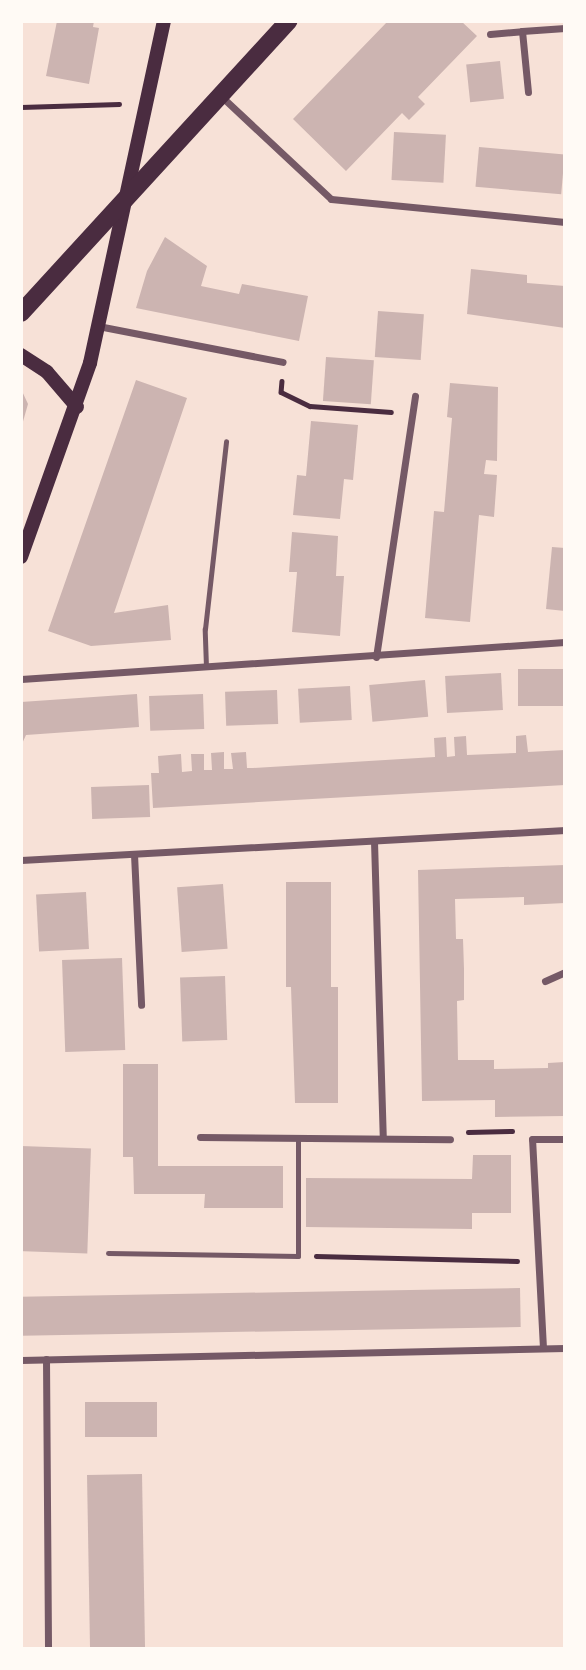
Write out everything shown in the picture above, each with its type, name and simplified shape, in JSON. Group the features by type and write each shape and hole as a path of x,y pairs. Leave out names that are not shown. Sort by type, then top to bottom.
{"main road":[{"path":"21,556 77,407 129,193 164,21"},
{"path":"21,313 289,21"},
{"path":"21,355 47,372 77,407"}],"street":[{"path":"490,34 565,27"},
{"path":"522,31 528,92"},
{"path":"220,96 331,199 565,222"},
{"path":"98,326 284,362"},
{"path":"376,657 415,396"},
{"path":"21,679 376,657 565,642"},
{"path":"21,860 565,830"},
{"path":"374,841 383,1138"},
{"path":"134,854 141,1006"},
{"path":"545,981 565,972"},
{"path":"200,1138 450,1139"},
{"path":"544,1348 532,1139 565,1139"},
{"path":"21,1360 565,1348"},
{"path":"46,1359 48,1649"}],"lane":[{"path":"206,667 205,629 226,442"},
{"path":"108,1253 298,1256 298,1138"}],"path":[{"path":"21,107 118,104"},
{"path":"284,362 281,392 310,406 412,414"},
{"path":"450,1139 468,1132 514,1131 532,1139"},
{"path":"298,1256 539,1261"}],"building":[{"path":"57,21 94,21 93,27 99,28 89,84 46,76"},
{"path":"388,21 461,21 477,36 418,97 425,104 409,120 402,113 346,171 293,119"},
{"path":"500,61 504,99 470,102 466,65"},
{"path":"394,132 446,135 443,183 391,180"},
{"path":"479,147 565,154 561,194 476,187"},
{"path":"165,237 207,266 201,286 239,294 242,284 308,296 299,341 136,308 147,271"},
{"path":"471,269 527,275 527,283 565,286 565,328 467,314"},
{"path":"378,311 424,314 421,360 375,357"},
{"path":"326,357 374,360 371,404 323,401"},
{"path":"136,380 187,398 114,613 168,605 171,640 91,646 48,631"},
{"path":"450,383 498,387 497,461 486,460 484,474 497,475 494,517 479,515 470,622 425,618 434,511 444,512 452,418 447,417"},
{"path":"21,389 28,404 22,425 21,425"},
{"path":"311,421 358,425 353,480 344,479 340,519 293,515 297,475 306,476"},
{"path":"292,532 338,536 336,576 344,576 340,636 292,632 297,572 289,572"},
{"path":"552,547 565,548 565,611 546,609"},
{"path":"518,669 565,669 565,706 518,706"},
{"path":"501,673 503,710 447,713 445,676"},
{"path":"425,680 428,717 372,722 369,685"},
{"path":"350,686 352,720 300,723 298,689"},
{"path":"277,690 278,724 226,726 225,692"},
{"path":"137,694 139,727 26,735 21,746 21,702"},
{"path":"203,694 204,729 150,731 149,696"},
{"path":"526,735 528,752 565,750 565,785 153,808 151,773 159,773 158,756 181,754 182,772 192,771 191,754 204,754 204,770 212,770 211,753 224,752 224,769 233,769 231,753 246,752 247,768 435,757 434,738 446,737 447,757 455,756 454,737 466,736 467,755 516,753 516,736"},
{"path":"149,785 150,817 92,819 91,787"},
{"path":"565,865 565,903 524,905 524,897 455,899 456,939 463,939 464,969 464,1000 457,1001 458,1060 494,1060 494,1069 548,1068 548,1063 565,1062 565,1116 495,1117 495,1100 422,1101 418,870"},
{"path":"286,882 331,882 331,987 338,987 338,1103 295,1103 291,987 286,987"},
{"path":"223,884 228,949 182,952 177,887"},
{"path":"86,892 89,949 39,952 36,895"},
{"path":"122,958 125,1050 65,1052 62,960"},
{"path":"225,976 227,1040 182,1042 180,978"},
{"path":"123,1064 158,1064 158,1166 283,1166 283,1208 204,1208 205,1194 134,1194 133,1157 123,1157"},
{"path":"21,1146 91,1148 87,1253 21,1251"},
{"path":"473,1155 511,1155 511,1213 472,1213 472,1229 306,1227 306,1178 472,1179"},
{"path":"520,1288 521,1327 22,1336 21,1297"},
{"path":"85,1402 157,1402 157,1437 85,1437"},
{"path":"142,1474 145,1649 90,1649 87,1475"}]}
